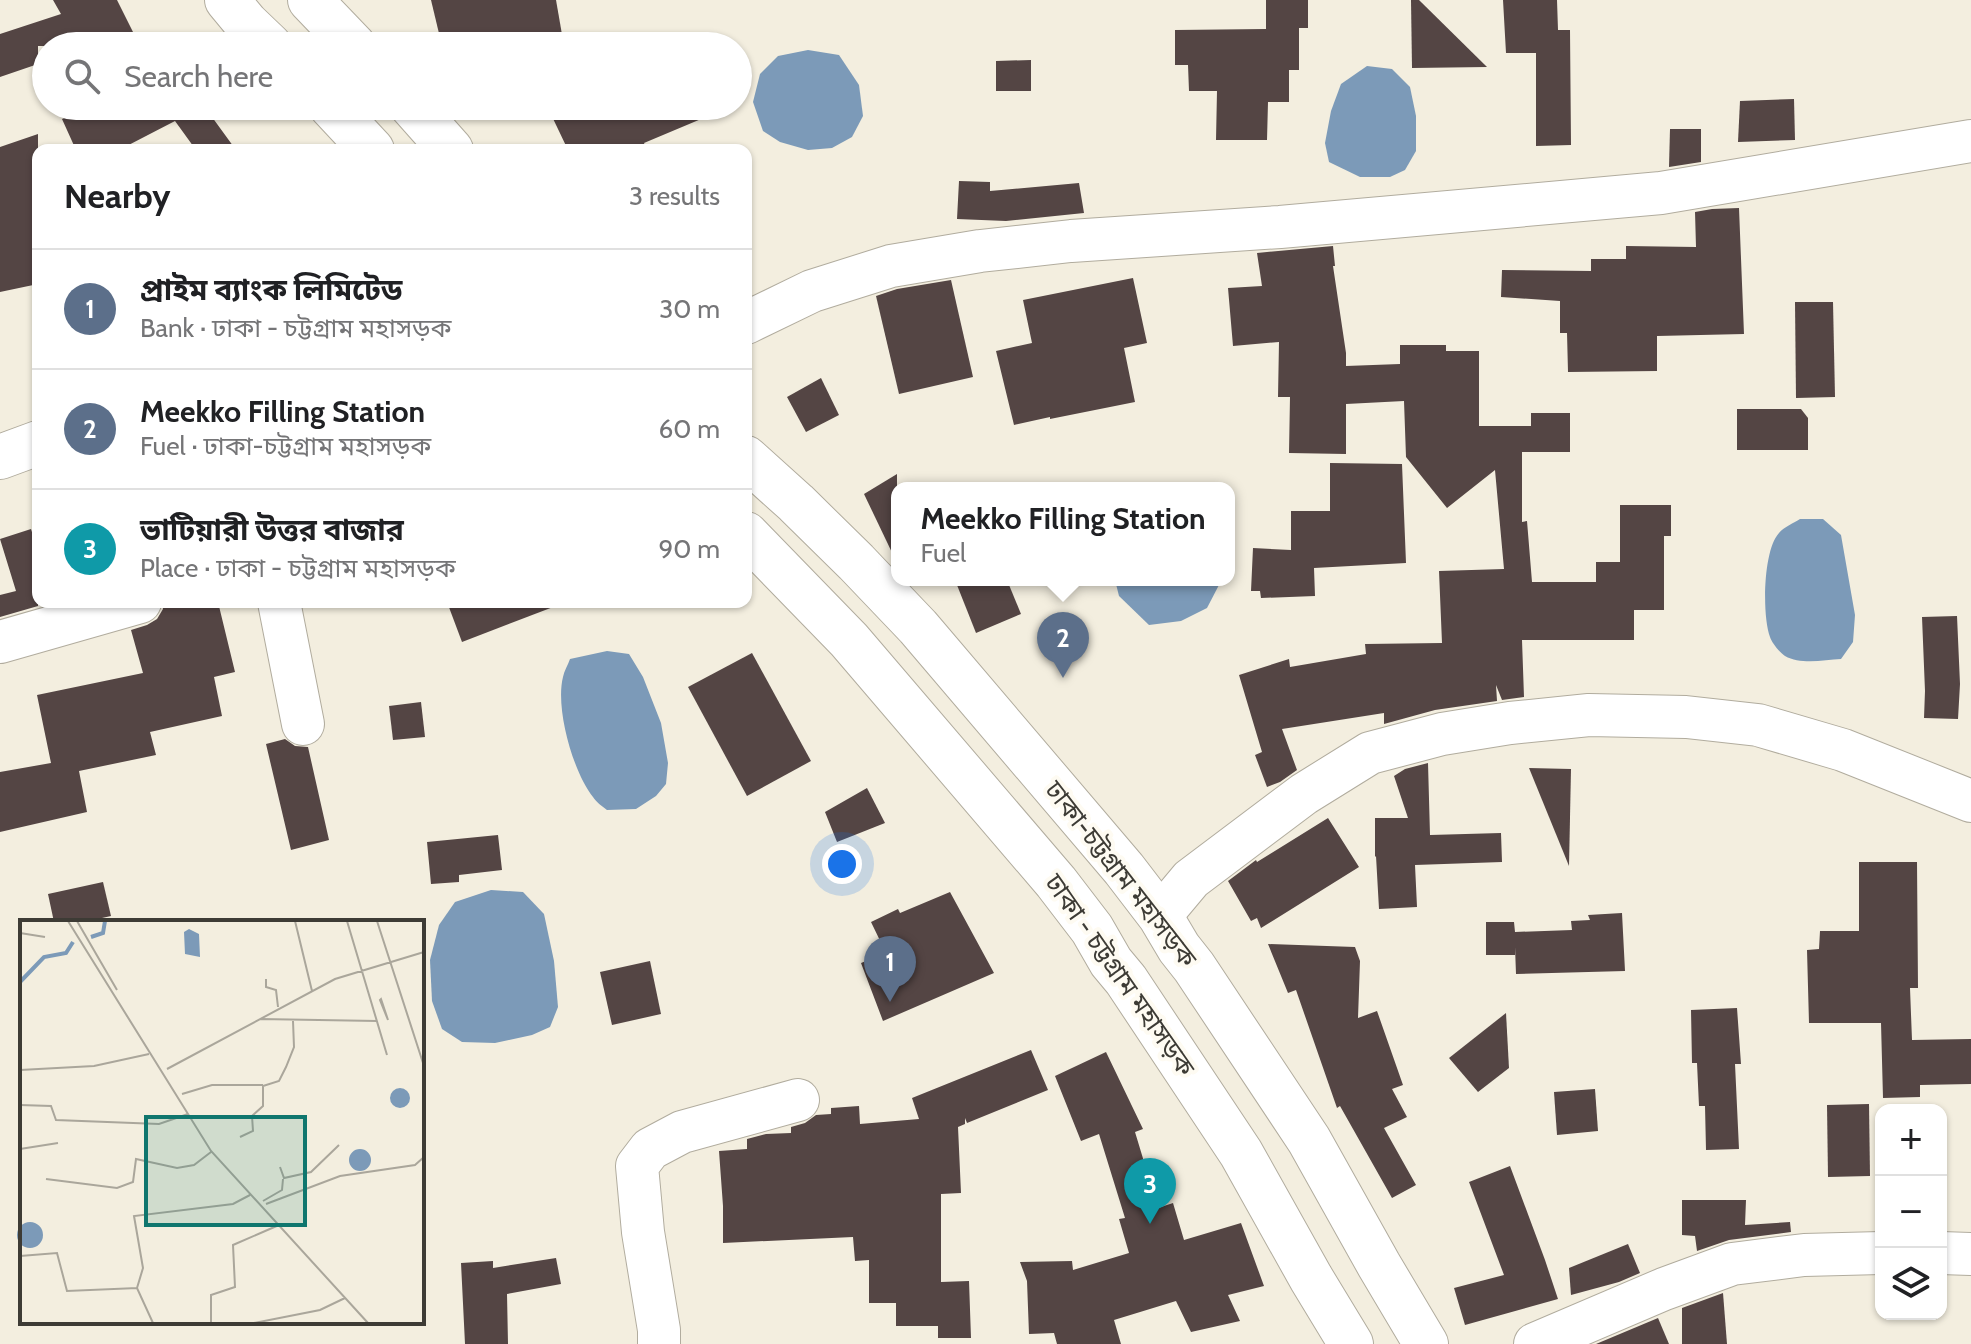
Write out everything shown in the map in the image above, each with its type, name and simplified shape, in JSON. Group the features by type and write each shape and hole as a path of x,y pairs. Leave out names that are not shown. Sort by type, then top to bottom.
{"main road":[{"path":"227,0 255,32"},
{"path":"315,2 342,32"},
{"path":"344,120 366,144"},
{"path":"424,120 446,144"},
{"path":"0,457 32,445"},
{"name":"ঢাকা-চট্টগ্রাম মহাসড়ক","path":"752,463 836,542 918,627 1124,869 1160,916 1309,1140 1426,1344"},
{"name":"ঢাকা - চট্টগ্রাম মহাসড়ক","path":"752,540 849,640 1056,882 1092,929 1111,962 1241,1153 1351,1344"}],"street":[{"path":"752,320 812,291 891,266 980,251 1661,193 1971,141"},
{"path":"0,642 119,608"},
{"path":"280,608 303,724"},
{"path":"1160,916 1191,879 1304,794 1370,753 1442,734 1510,723 1589,715 1686,717 1758,725 1843,750 1971,801"},
{"path":"659,1344 637,1166 650,1149 682,1132 798,1100"},
{"path":"1535,1344 1664,1289 1732,1264 1804,1255 1875,1253"},
{"path":"1947,1253 1971,1254"}],"water":[{"path":"808,50 839,55 859,85 863,116 852,137 832,148 808,150 780,142 763,131 753,102 760,74 778,56"},
{"path":"1367,66 1392,69 1410,87 1416,116 1416,151 1405,170 1390,177 1360,177 1329,162 1325,143 1331,111 1341,84"},
{"path":"1800,519 1823,519 1841,535 1855,615 1853,642 1841,659 1791,659 1774,645 1767,627 1765,599 1770,553 1779,533"},
{"path":"1116,586 1218,586 1207,608 1181,621 1149,625 1119,596"},
{"path":"607,651 629,654 643,677 661,723 668,763 666,784 656,796 636,809 607,810 594,799 579,772 564,722 561,690 570,659"},
{"path":"491,890 523,892 544,914 554,961 558,1007 550,1027 532,1035 495,1043 462,1042 442,1029 432,1001 430,960 439,925 455,902"}],"building":[{"path":"53,0 117,0 133,32 32,32 32,66 0,77 0,34 61,14"},
{"path":"431,0 556,0 562,32 439,32"},
{"path":"1266,0 1308,0 1308,28 1299,28 1299,70 1289,70 1289,102 1268,102 1267,140 1216,140 1217,91 1189,91 1188,65 1175,65 1175,30 1266,29"},
{"path":"1411,0 1419,0 1487,67 1412,68"},
{"path":"1503,0 1557,0 1558,30 1570,30 1571,145 1536,146 1536,53 1506,53"},
{"path":"1031,60 1031,91 996,91 996,61"},
{"path":"1794,99 1795,140 1738,142 1740,101"},
{"path":"62,120 214,120 232,144 192,144 175,121 131,144 73,144"},
{"path":"554,120 699,120 644,144 565,144"},
{"path":"1670,129 1701,129 1701,162 1669,167"},
{"path":"38,134 38,144 32,144 32,285 0,292 0,147"},
{"path":"959,181 990,182 990,191 1079,183 1084,213 1006,221 957,219"},
{"path":"1739,208 1744,334 1657,336 1657,371 1568,372 1567,333 1560,333 1560,301 1501,297 1502,270 1591,271 1591,259 1626,259 1626,246 1696,247 1695,212"},
{"path":"1333,246 1346,366 1400,364 1400,345 1446,345 1446,351 1479,351 1479,426 1531,426 1531,413 1570,413 1570,452 1522,452 1522,522 1527,521 1532,582 1596,582 1596,562 1620,562 1620,505 1671,505 1671,536 1664,536 1664,610 1634,610 1634,640 1522,640 1524,697 1502,700 1496,685 1497,701 1435,710 1384,724 1384,713 1282,729 1297,770 1267,787 1255,755 1262,752 1239,675 1289,659 1290,667 1366,654 1365,644 1442,643 1439,571 1504,569 1495,470 1447,508 1406,457 1404,401 1346,404 1346,454 1289,453 1290,397 1278,397 1279,342 1233,346 1228,288 1262,286 1257,253"},
{"path":"1133,278 1147,343 1124,348 1135,402 1014,425 996,351 1032,343 1023,300"},
{"path":"951,280 973,377 899,394 876,296 897,289"},
{"path":"1795,302 1833,302 1835,397 1796,398"},
{"path":"821,378 839,415 806,432 787,397"},
{"path":"1737,409 1801,409 1808,418 1808,450 1737,450"},
{"path":"1330,463 1402,464 1406,563 1314,568 1315,596 1261,598 1260,591 1251,591 1253,548 1291,550 1291,511 1330,511"},
{"path":"897,474 897,482 891,482 891,550 864,494"},
{"path":"31,529 32,532 32,608 0,617 0,595 16,591 0,539"},
{"path":"957,586 1009,586 1021,614 976,633"},
{"path":"219,608 235,672 214,677 222,716 150,732 156,755 79,771 87,812 0,832 0,772 51,763 37,695 143,673 131,630 157,619 163,609"},
{"path":"449,608 551,608 462,642"},
{"path":"1957,616 1958,719 1924,718 1922,617"},
{"path":"752,653 811,761 747,796 688,687"},
{"path":"421,702 425,737 393,740 389,706"},
{"path":"285,739 295,746 308,747 329,840 291,850 266,744"},
{"path":"1428,763 1430,835 1501,833 1502,862 1415,865 1417,907 1379,909 1375,818 1408,818 1394,776 1405,769"},
{"path":"1529,768 1571,769 1569,866"},
{"path":"867,788 885,823 837,842 825,812"},
{"path":"1328,818 1359,867 1261,928 1257,918 1251,921 1228,881 1256,860"},
{"path":"498,835 502,870 459,875 459,882 431,884 427,842"},
{"path":"1859,862 1917,862 1918,988 1910,988 1912,1040 1971,1039 1971,1084 1920,1085 1920,1097 1883,1098 1881,1023 1809,1023 1807,950 1819,949 1820,931 1859,931"},
{"path":"103,882 111,916 93,920 54,920 48,894"},
{"path":"950,892 994,973 883,1021 861,963 886,953 871,922 898,909 900,913"},
{"path":"1622,913 1625,971 1516,974 1515,947 1515,955 1486,955 1486,922 1514,922 1515,932 1572,930 1571,921 1590,920 1588,915"},
{"path":"1268,944 1355,947 1360,961 1358,1018 1377,1011 1403,1085 1392,1089 1407,1117 1384,1128 1416,1185 1392,1198 1340,1106 1337,1108 1296,990 1288,993"},
{"path":"650,961 661,1014 612,1025 600,972"},
{"path":"1737,1008 1741,1064 1735,1064 1739,1149 1706,1150 1705,1106 1699,1106 1697,1063 1692,1063 1691,1010"},
{"path":"1506,1013 1509,1068 1478,1092 1449,1058"},
{"path":"1031,1050 1048,1090 967,1123 965,1118 965,1124 958,1127 961,1193 941,1194 941,1282 969,1281 971,1338 938,1338 938,1326 896,1326 896,1303 869,1303 869,1260 855,1261 853,1237 723,1243 719,1151 747,1149 747,1139 766,1134 791,1133 791,1127 805,1123 816,1115 831,1114 831,1108 859,1106 860,1124 919,1119 912,1098"},
{"path":"1106,1052 1143,1129 1135,1132 1158,1208 1173,1203 1184,1240 1241,1223 1264,1286 1228,1295 1240,1321 1191,1332 1176,1301 1114,1320 1121,1344 1057,1344 1054,1333 1029,1334 1027,1281 1020,1262 1072,1261 1073,1270 1129,1253 1119,1219 1125,1218 1099,1134 1081,1141 1055,1076"},
{"path":"1595,1089 1598,1131 1557,1135 1554,1092"},
{"path":"1869,1104 1870,1176 1828,1177 1827,1105"},
{"path":"1510,1166 1558,1299 1465,1325 1454,1288 1504,1275 1469,1182"},
{"path":"1682,1200 1746,1200 1745,1225 1790,1222 1791,1232 1729,1240 1697,1251 1695,1236 1682,1235"},
{"path":"1628,1244 1640,1273 1571,1295 1569,1268"},
{"path":"556,1258 561,1284 507,1294 508,1344 465,1344 461,1263 493,1261 493,1268"},
{"path":"1723,1293 1727,1344 1682,1344 1682,1308"},
{"path":"1658,1318 1669,1344 1596,1344"}],"place":[{"name":"Meekko Filling Station","path":"1063,678"},
{"name":"প্রাইম ব্যাংক লিমিটেড","path":"890,1002"},
{"name":"ভাটিয়ারী উত্তর বাজার","path":"1150,1224"}]}
